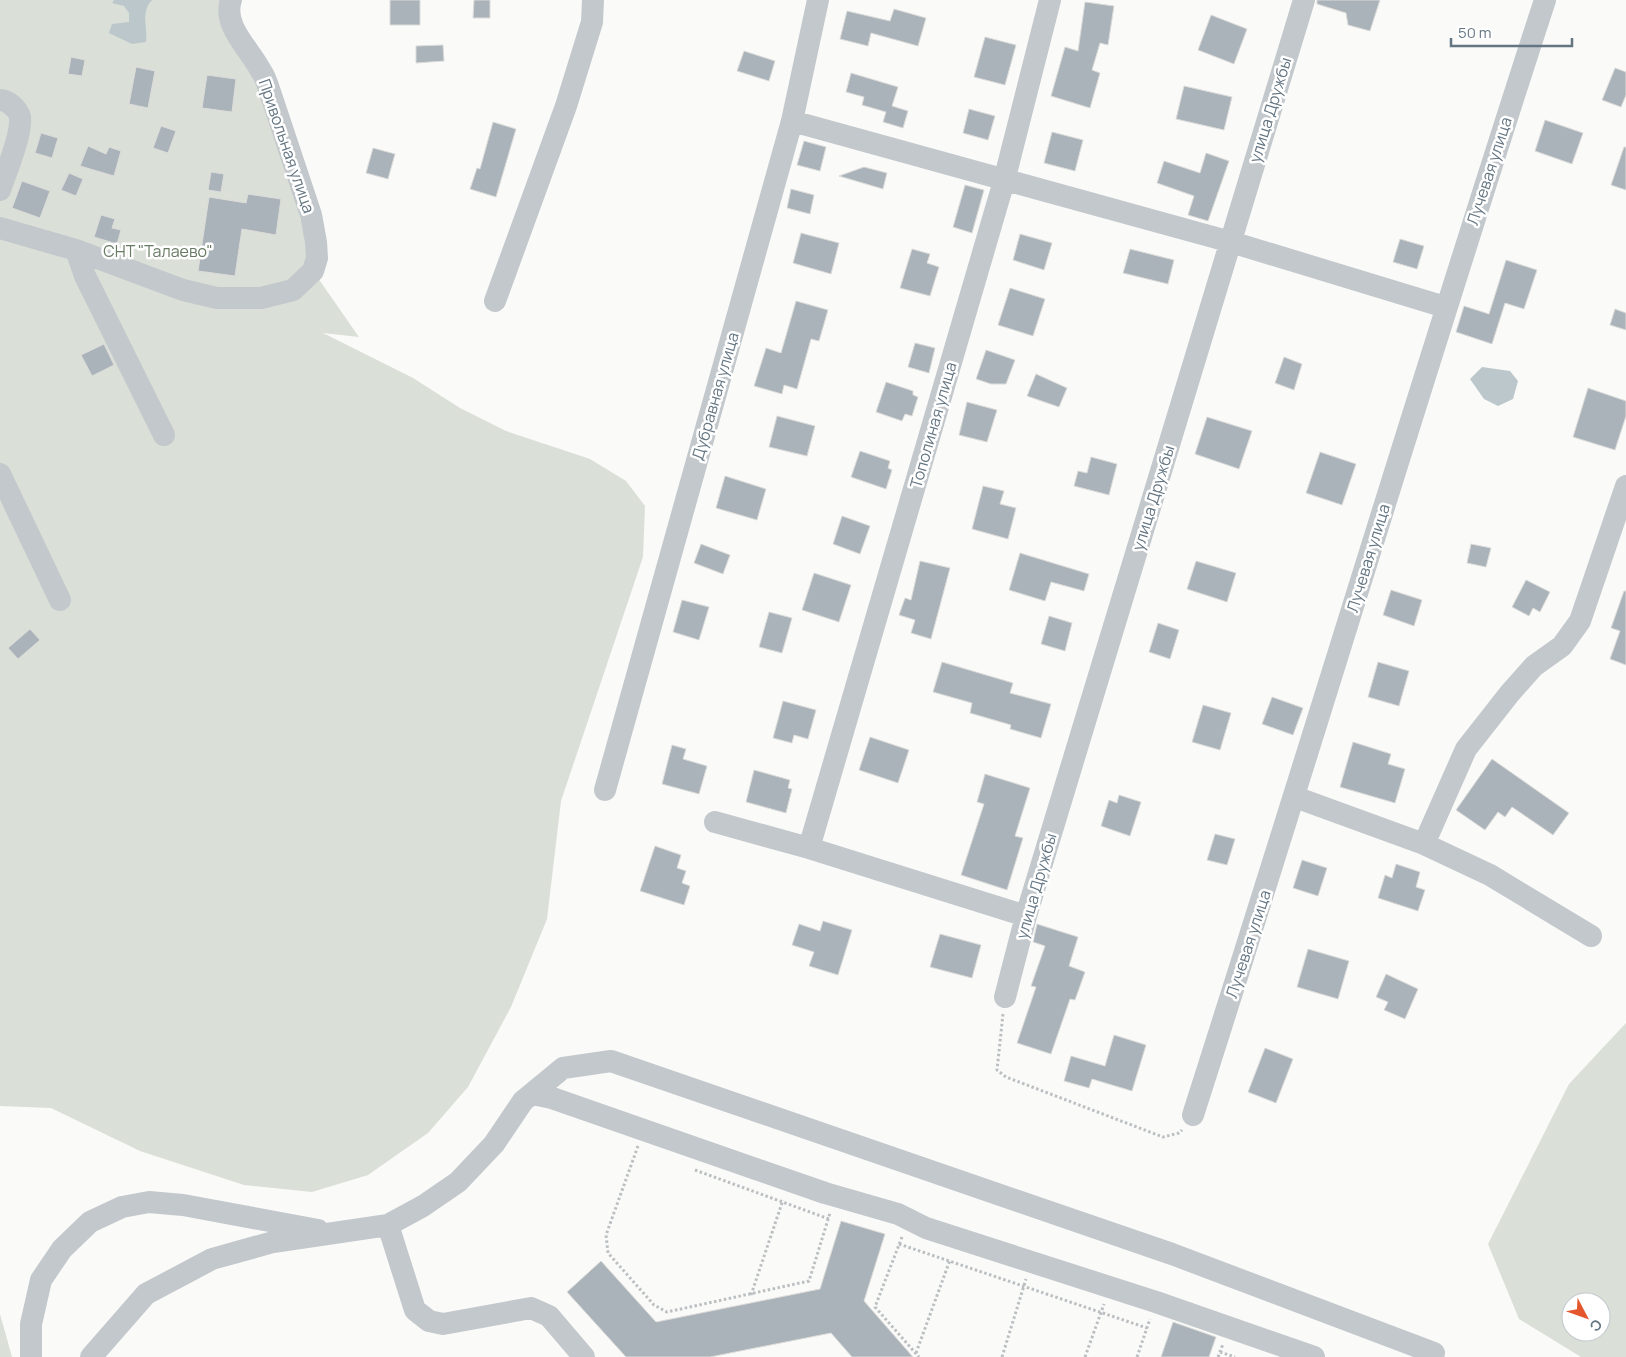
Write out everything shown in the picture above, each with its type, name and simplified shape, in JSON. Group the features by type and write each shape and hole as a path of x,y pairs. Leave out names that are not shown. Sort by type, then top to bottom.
{"street":[{"name":"Привольная улица","path":"76,250 183,290 217,298 261,298 293,290 313,271 317,258 311,215 270,89 262,71 231,24 229,6 231,0"},
{"path":"495,301 566,106 592,22 594,0"},
{"name":"Дубравная улица","path":"605,790 792,121 818,0"},
{"name":"Тополиная улица","path":"809,848 1004,180 1050,0"},
{"name":"улица Дружбы","path":"1005,997 1026,916 1304,0"},
{"name":"Лучевая улица","path":"1193,1115 1295,798 1445,307 1545,0"},
{"path":"0,100 4,100 14,107 20,116 18,133 0,190"},
{"path":"792,121 1231,242 1445,307"},
{"path":"0,228 76,250 85,276 164,435"},
{"path":"0,474 60,600"},
{"path":"1424,844 1466,749 1534,666 1562,646 1580,621 1626,486"},
{"path":"1295,798 1424,844 1490,875 1591,936"},
{"path":"715,822 809,848 1026,916"},
{"path":"91,1357 146,1294 212,1259 273,1242 388,1225 423,1206 458,1182 494,1144 523,1101 563,1068 611,1061 1172,1254 1434,1353 1432,1357"},
{"path":"532,1094 552,1098 641,1139 787,1191 836,1196 908,1219 958,1238 1156,1302 1314,1357"},
{"path":"31,1357 31,1324 41,1280 62,1249 90,1222 122,1207 149,1202 183,1205 336,1233"},
{"path":"388,1225 415,1310 429,1321 443,1324 531,1308 550,1316 584,1357"}],"path":[{"path":"1005,997 997,1070 1006,1077 1163,1137 1179,1133 1193,1115"},
{"path":"641,1139 646,1152"},
{"path":"641,1139 606,1235 608,1254 654,1305 666,1312 809,1281 836,1196"},
{"path":"692,1169 787,1191 829,1219"},
{"path":"751,1295 787,1191"},
{"path":"908,1219 875,1307 919,1357"},
{"path":"916,1353 958,1238"},
{"path":"899,1244 1147,1328"},
{"path":"1002,1357 1032,1262"},
{"path":"1085,1357 1110,1287"},
{"path":"1138,1357 1156,1302"},
{"path":"1220,1352 1235,1357"}],"green space":[{"name":"СНТ \"Талаево\"","path":"0,0 231,0 269,89 313,271 359,337 323,333 413,378 460,408 506,431 590,459 626,481 645,506 643,557 561,801 547,919 511,1007 468,1087 428,1133 368,1175 312,1192 244,1185 140,1151 51,1108 0,1106"},
{"path":"1626,1023 1626,1357 1581,1357 1519,1319 1488,1244 1569,1084"},
{"path":"0,1314 12,1357 0,1357"}],"shaded area":[{"path":"114,0 152,0 148,5 145,15 146,42 132,44 109,33 112,24 129,22 129,13 124,6 112,3"},
{"path":"1482,367 1510,371 1518,381 1513,399 1498,406 1484,399 1470,379"}],"building":[{"path":"390,0 420,0 420,25 390,25"},
{"path":"474,0 490,0 490,18 473,18"},
{"path":"1317,0 1380,0 1370,31 1348,25 1346,13 1317,4"},
{"path":"1085,2 1114,6 1108,45 1100,43 1092,70 1100,73 1090,108 1051,96 1065,47 1078,51"},
{"path":"894,9 926,18 918,46 871,33 868,46 840,39 847,11 890,21"},
{"path":"1211,15 1247,29 1234,64 1198,50"},
{"path":"985,37 1016,45 1005,85 974,77"},
{"path":"443,45 444,61 416,63 416,46"},
{"path":"744,51 775,61 769,81 737,71"},
{"path":"71,57 85,60 82,76 68,74"},
{"path":"136,67 155,71 148,108 129,104"},
{"path":"1615,68 1626,72 1626,95 1621,107 1602,100"},
{"path":"851,73 898,87 892,106 908,111 903,128 883,122 886,112 862,105 864,97 846,92"},
{"path":"207,75 236,79 232,112 202,108"},
{"path":"1184,86 1232,97 1224,130 1176,119"},
{"path":"969,109 995,116 988,140 963,133"},
{"path":"1545,120 1583,133 1572,164 1535,151"},
{"path":"493,122 516,129 496,197 470,189 477,168 480,169"},
{"path":"161,126 176,131 168,153 153,148"},
{"path":"1052,132 1083,140 1075,171 1044,163"},
{"path":"41,133 58,138 52,158 35,153"},
{"path":"804,141 826,147 820,171 797,165"},
{"path":"88,146 106,154 109,147 121,151 114,176 80,166"},
{"path":"1624,147 1626,147 1626,190 1611,185"},
{"path":"373,148 395,154 388,179 366,173"},
{"path":"1206,153 1229,161 1208,221 1188,215 1194,196 1157,183 1164,161 1200,173"},
{"path":"864,167 887,173 883,189 839,176"},
{"path":"211,172 224,174 221,192 208,190"},
{"path":"69,173 83,179 76,196 61,190"},
{"path":"22,181 50,191 40,218 12,208"},
{"path":"965,185 984,190 972,233 953,227"},
{"path":"791,189 814,195 810,214 787,208"},
{"path":"248,194 281,199 276,235 242,229 235,276 198,271 209,197 246,203"},
{"path":"101,215 115,219 112,228 121,230 117,244 94,237"},
{"path":"801,233 839,243 831,274 793,263"},
{"path":"1020,234 1052,243 1044,270 1013,260"},
{"path":"1400,239 1424,246 1417,269 1393,262"},
{"path":"912,249 930,254 927,263 939,267 930,296 900,288"},
{"path":"1130,249 1174,260 1168,284 1123,273"},
{"path":"1506,260 1537,270 1524,309 1505,303 1492,344 1456,332 1464,306 1489,314"},
{"path":"1010,288 1045,299 1033,336 998,325"},
{"path":"796,301 828,310 819,341 811,339 797,389 784,385 782,394 754,386 766,348 781,353"},
{"path":"1615,309 1626,313 1626,330 1610,325"},
{"path":"915,343 935,348 929,373 908,367"},
{"path":"104,344 114,365 92,376 81,355"},
{"path":"986,350 1015,360 1006,384 991,384 976,379"},
{"path":"1284,357 1302,364 1294,390 1275,383"},
{"path":"1036,374 1067,388 1059,407 1027,396"},
{"path":"886,382 913,391 913,395 918,397 912,416 905,414 902,421 876,412"},
{"path":"1588,388 1626,401 1626,416 1615,450 1573,437"},
{"path":"967,402 997,410 987,442 959,435"},
{"path":"777,416 815,426 807,456 769,447"},
{"path":"1207,417 1252,431 1239,469 1195,454"},
{"path":"860,451 890,461 888,468 892,470 886,489 851,477"},
{"path":"1320,452 1356,464 1342,505 1306,493"},
{"path":"1091,457 1117,464 1109,495 1074,486 1078,471 1087,473"},
{"path":"725,476 766,489 757,520 716,508"},
{"path":"983,486 1004,491 1000,504 1016,508 1008,539 972,529"},
{"path":"842,516 870,526 860,554 833,544"},
{"path":"701,544 730,555 723,574 694,563"},
{"path":"1471,544 1491,548 1486,567 1467,563"},
{"path":"1020,553 1089,574 1084,591 1051,582 1045,601 1009,590"},
{"path":"920,561 950,568 931,639 911,633 915,620 899,615 905,598 911,600"},
{"path":"1196,561 1236,573 1227,602 1187,589"},
{"path":"814,573 851,585 839,622 802,610"},
{"path":"1526,580 1550,592 1540,612 1533,608 1529,616 1512,607"},
{"path":"1391,590 1422,600 1414,626 1383,615"},
{"path":"1624,591 1626,591 1626,665 1610,659 1620,631 1611,628"},
{"path":"682,600 709,607 699,640 673,632"},
{"path":"769,612 792,618 782,653 759,647"},
{"path":"1049,616 1072,623 1065,651 1041,644"},
{"path":"1158,623 1179,630 1170,659 1149,652"},
{"path":"30,629 40,640 18,659 8,648"},
{"path":"942,662 1013,683 1010,693 1051,704 1041,738 1010,729 1011,725 970,713 972,703 933,692"},
{"path":"1378,662 1409,671 1399,706 1368,697"},
{"path":"1272,697 1303,708 1293,735 1262,724"},
{"path":"783,701 816,710 808,739 794,735 792,743 773,738"},
{"path":"1203,705 1231,713 1220,750 1192,742"},
{"path":"870,737 909,750 898,783 859,770"},
{"path":"1353,742 1391,754 1388,764 1405,769 1395,803 1340,787"},
{"path":"672,745 686,749 683,759 707,766 699,794 662,784"},
{"path":"1492,759 1569,813 1553,835 1512,807 1505,817 1498,812 1485,830 1456,810"},
{"path":"754,770 790,780 788,788 792,789 786,813 746,802"},
{"path":"985,774 1030,788 1015,836 1023,838 1007,890 961,875 984,804 977,802"},
{"path":"1119,795 1141,802 1130,836 1101,826 1109,800 1117,803"},
{"path":"1215,834 1235,839 1227,865 1207,860"},
{"path":"655,846 681,855 677,868 686,871 682,883 690,886 684,905 640,891"},
{"path":"1302,860 1327,868 1318,896 1293,888"},
{"path":"1396,864 1420,872 1416,887 1425,890 1418,911 1378,898 1385,875 1392,878"},
{"path":"823,921 852,930 838,975 809,966 814,952 792,945 799,924 820,931"},
{"path":"1037,924 1078,937 1069,966 1085,972 1075,1000 1070,999 1051,1054 1017,1043 1036,987 1031,986 1045,946 1033,942"},
{"path":"940,934 981,945 972,978 930,967"},
{"path":"1308,949 1349,961 1338,999 1297,987"},
{"path":"1386,974 1418,989 1405,1019 1384,1010 1388,1002 1376,997"},
{"path":"1114,1035 1146,1045 1132,1091 1092,1079 1089,1088 1064,1081 1071,1056 1105,1066"},
{"path":"1265,1048 1293,1059 1276,1103 1248,1092"},
{"path":"841,1221 885,1234 864,1301 913,1357 852,1357 831,1333 710,1357 626,1357 567,1292 601,1261 656,1322 820,1289"},
{"path":"1173,1322 1216,1337 1209,1357 1161,1357"}]}
